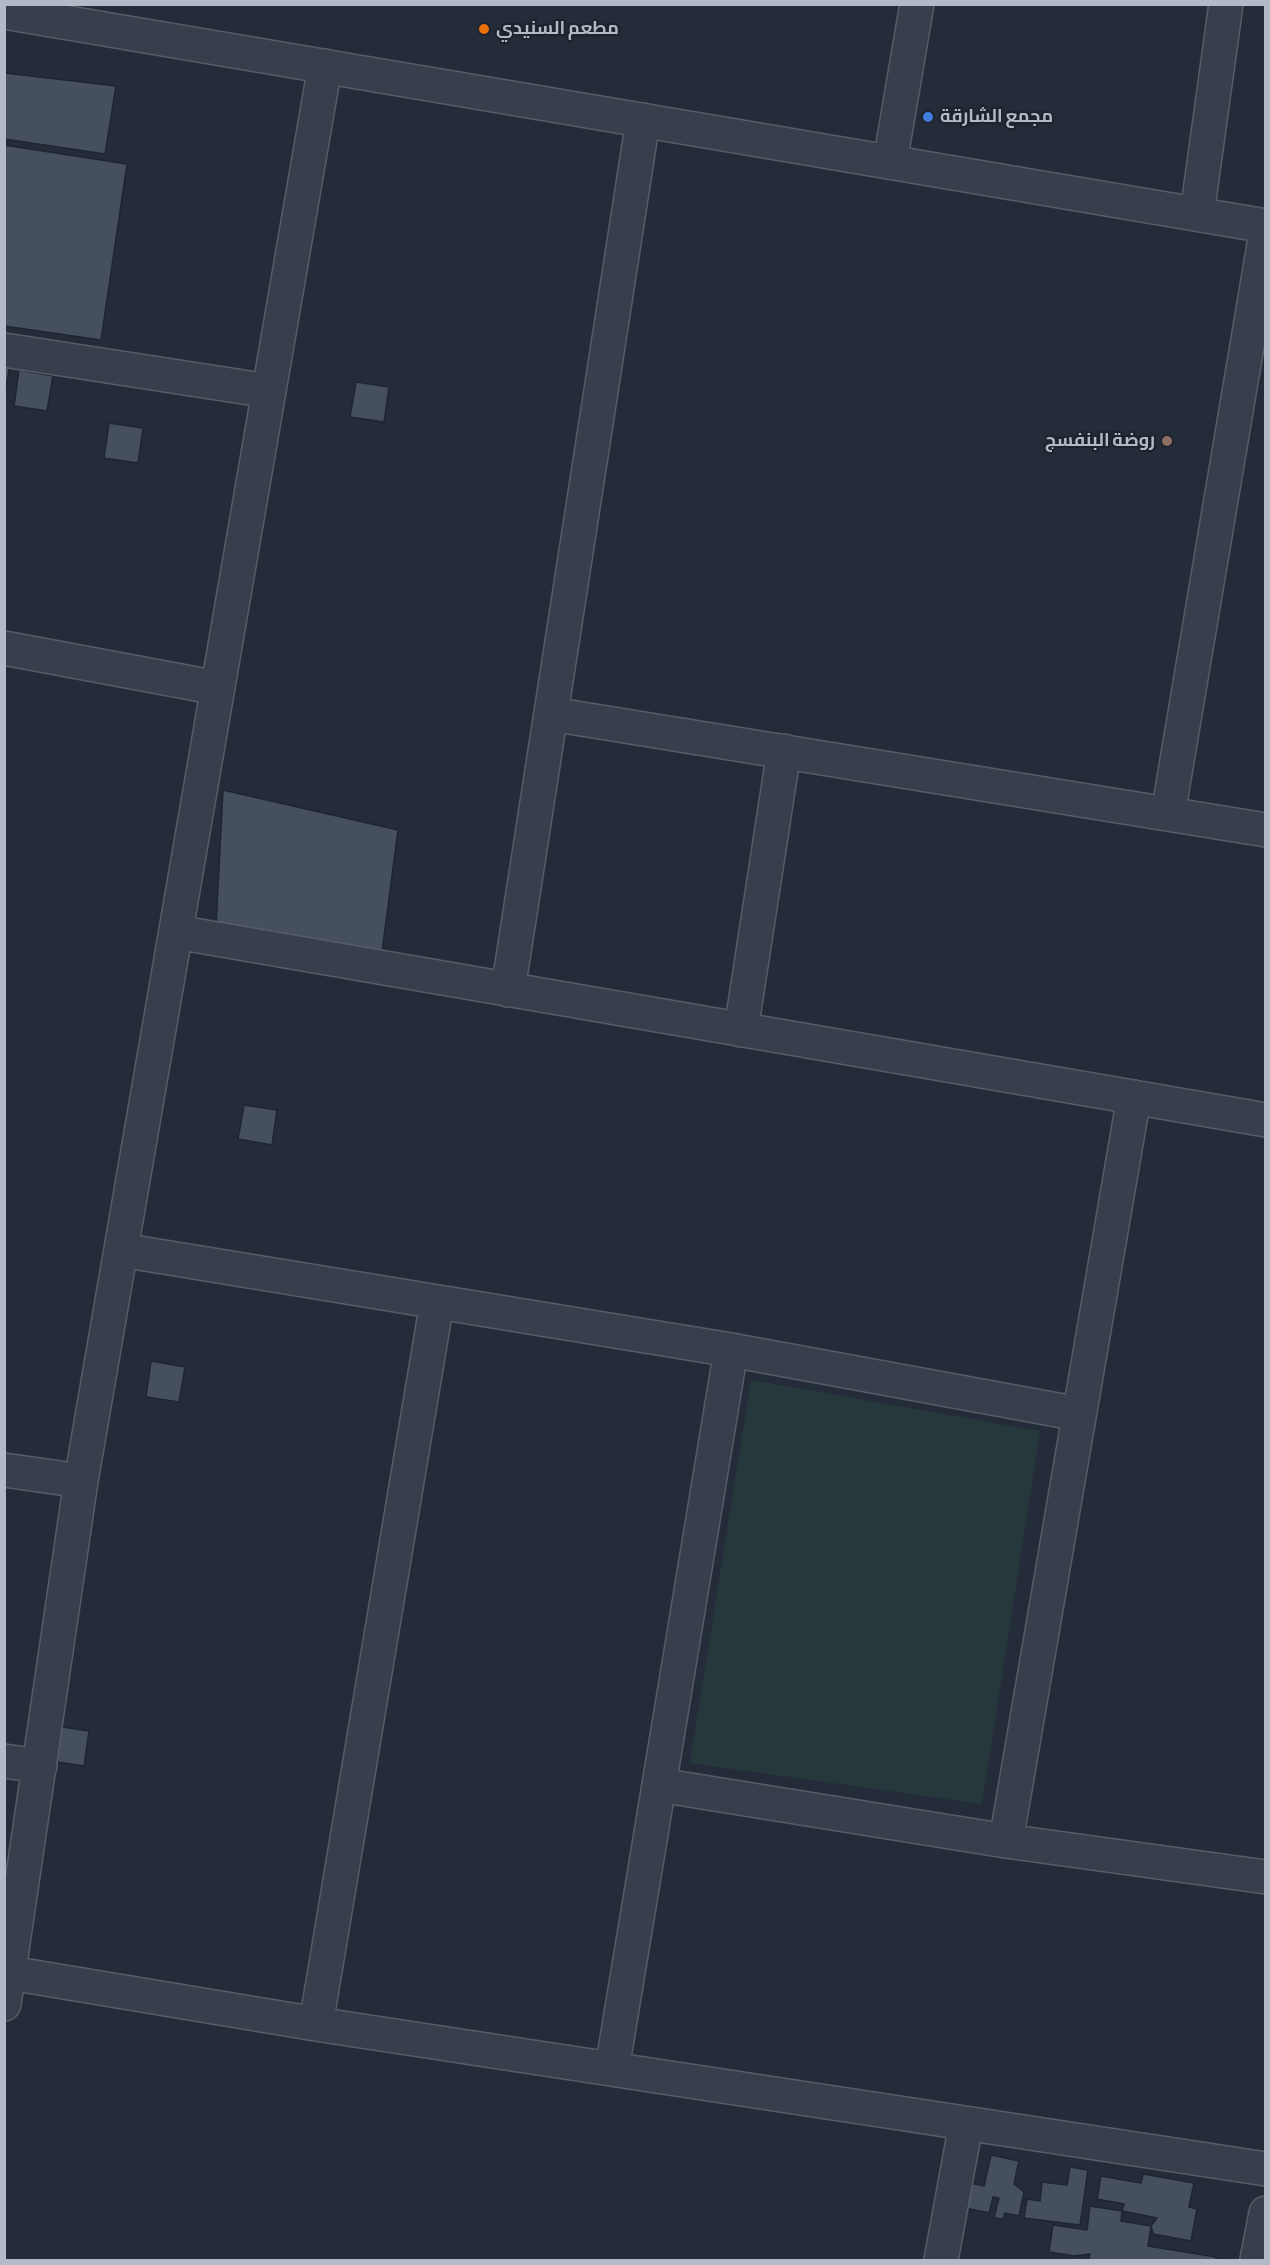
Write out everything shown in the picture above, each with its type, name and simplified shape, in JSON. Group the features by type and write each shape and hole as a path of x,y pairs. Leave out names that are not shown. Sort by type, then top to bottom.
{"street":[{"path":"890,162 917,4"},
{"path":"1197,214 1226,4"},
{"path":"26,11 325,66 1266,226"},
{"path":"325,66 81,1481 7,1989 316,2024 1266,2169"},
{"path":"508,990 643,120"},
{"path":"1168,814 1266,233"},
{"path":"4,350 269,391"},
{"path":"4,648 218,688"},
{"path":"551,714 1266,830"},
{"path":"741,1030 784,751"},
{"path":"176,932 1266,1120"},
{"path":"1006,1841 1134,1097"},
{"path":"121,1250 730,1350 1079,1413"},
{"path":"316,2024 437,1302"},
{"path":"612,2069 730,1350"},
{"path":"4,1470 81,1481"},
{"path":"4,1761 40,1766"},
{"path":"659,1785 1006,1841 1266,1878"},
{"path":"941,2260 966,2124"},
{"path":"1257,2260 1266,2213"}],"shaded area":[{"path":"751,1380 1040,1431 982,1804 690,1763"}],"building":[{"path":"5,73 116,86 105,154 4,139"},
{"path":"4,145 127,164 101,340 4,326"},
{"path":"4,363 10,364 4,399"},
{"path":"19,370 53,376 47,411 14,406"},
{"path":"356,382 389,387 384,422 350,417"},
{"path":"109,423 143,428 138,463 104,458"},
{"path":"223,790 398,830 382,952 216,926"},
{"path":"244,1105 277,1110 272,1145 238,1139"},
{"path":"151,1361 185,1367 179,1402 146,1397"},
{"path":"56,1726 89,1731 84,1766 50,1761"},
{"path":"991,2155 1019,2161 1014,2184 1024,2192 1019,2216 1005,2213 1003,2219 994,2218 999,2198 993,2197 989,2213 961,2207 966,2182 984,2186"},
{"path":"1070,2167 1088,2170 1080,2225 1024,2218 1027,2199 1040,2201 1042,2182 1067,2185"},
{"path":"1143,2174 1194,2183 1189,2207 1197,2209 1191,2241 1153,2234 1151,2226 1157,2218 1122,2211 1124,2204 1097,2199 1101,2176 1141,2183"},
{"path":"1090,2206 1122,2211 1121,2221 1151,2226 1148,2246 1216,2257 1216,2260 1089,2260 1090,2254 1074,2256 1049,2252 1053,2225 1087,2230"}],"place":[{"name":"مطعم السنيدي","path":"484,29"},
{"name":"مجمع الشارقة","path":"928,117"},
{"name":"روضة البنفسج","path":"1167,441"}]}
